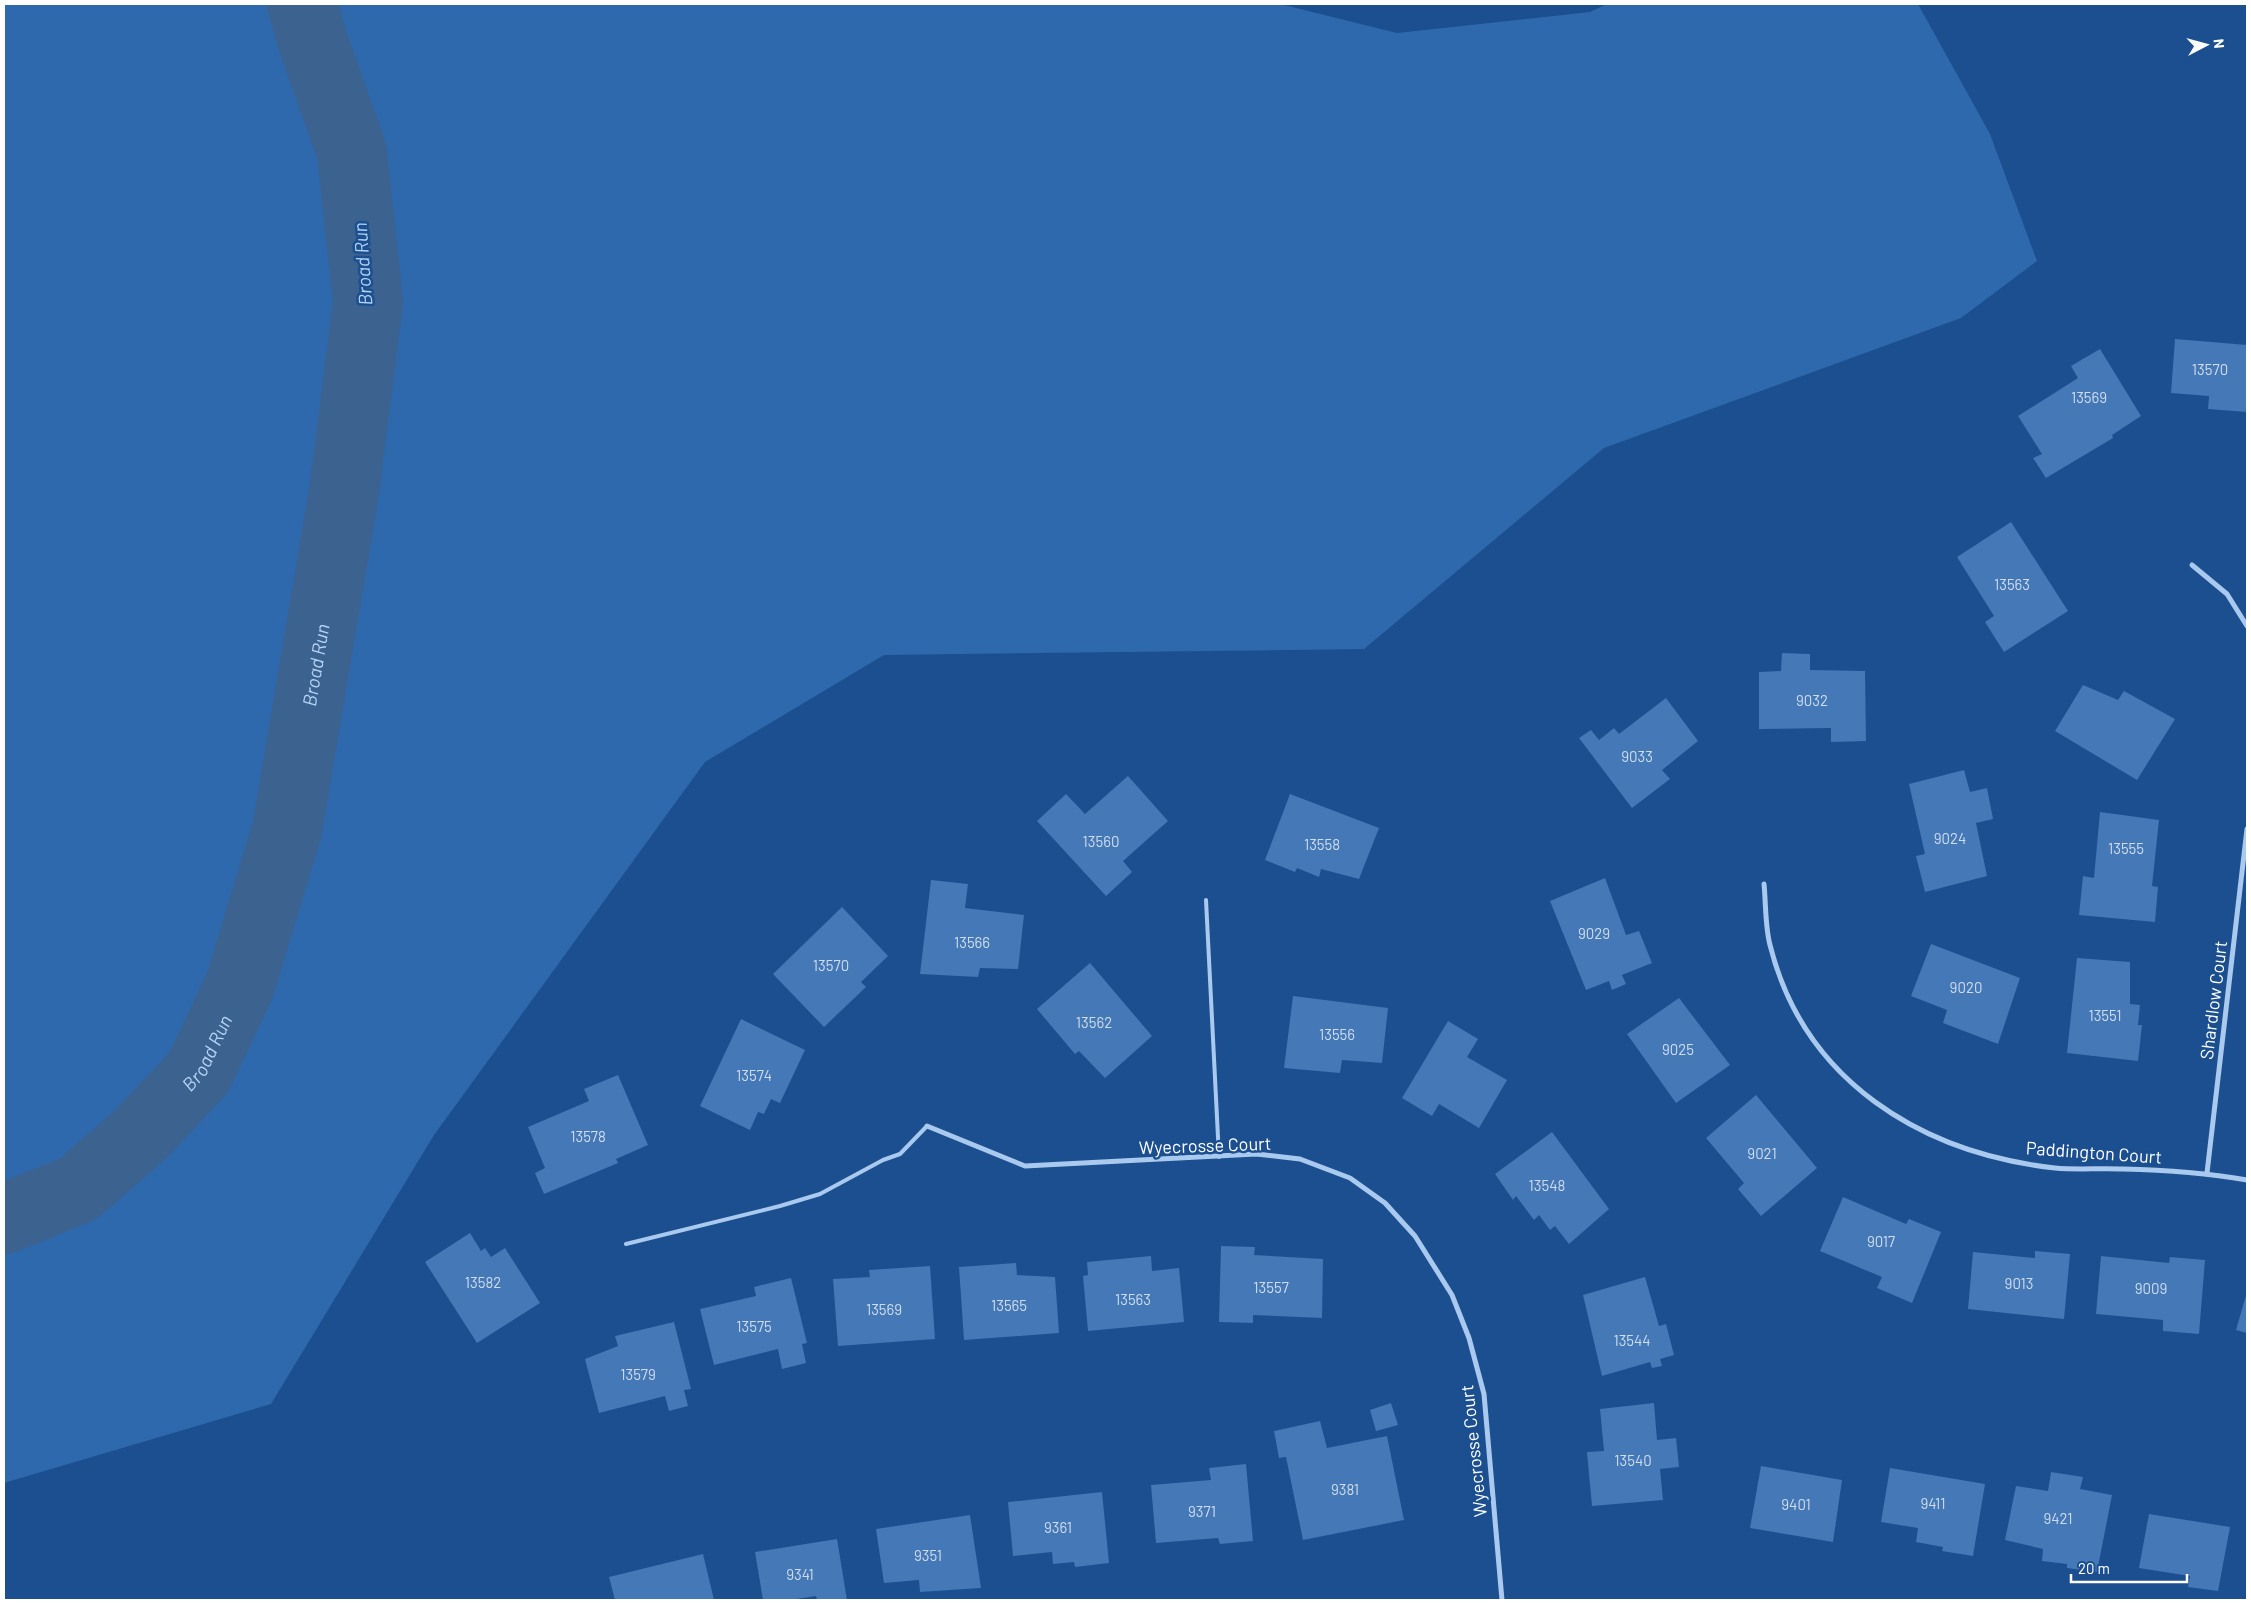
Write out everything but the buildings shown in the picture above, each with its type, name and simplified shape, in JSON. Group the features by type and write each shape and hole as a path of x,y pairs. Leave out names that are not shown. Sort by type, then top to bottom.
{"street":[{"path":"2192,565 2227,594 2247,626"},
{"name":"Shardlow Court","path":"2207,1173 2247,829"},
{"name":"Paddington Court","path":"1764,884 1770,943 1785,991 1814,1043 1847,1080 1886,1111 1939,1139 1997,1158 2056,1168 2122,1168 2207,1173 2247,1180"},
{"name":"Wyecrosse Court","path":"927,1126 1025,1166 1256,1154 1300,1159 1350,1178 1385,1203 1415,1236 1452,1295 1469,1338 1484,1394 1502,1600"}],"lane":[{"path":"1206,900 1219,1157"},
{"path":"626,1244 780,1206 820,1194 883,1160 900,1154 927,1126"}],"shaded area":[{"path":"4,4 1280,4 1397,33 1590,12 1607,4 1918,4 1990,134 2037,261 1961,318 1604,448 1364,649 884,655 705,762 434,1135 271,1404 4,1483"}],"waterway":[{"name":"Broad Run","path":"4,1219 78,1189 142,1133 199,1072 240,985 287,830 344,492 368,302 352,152 313,42 302,4"}]}
